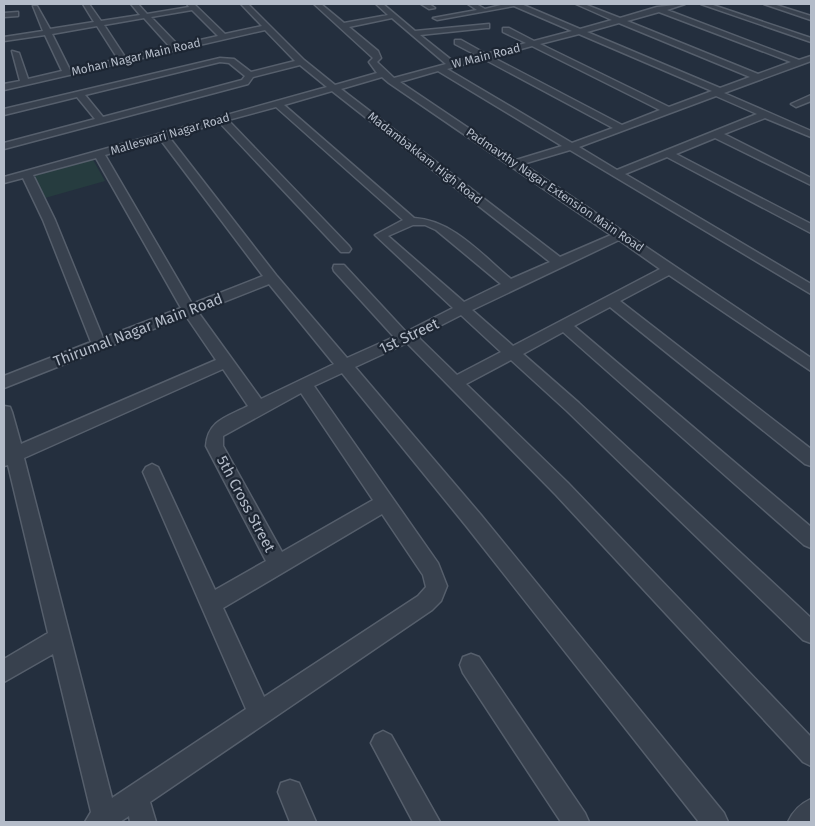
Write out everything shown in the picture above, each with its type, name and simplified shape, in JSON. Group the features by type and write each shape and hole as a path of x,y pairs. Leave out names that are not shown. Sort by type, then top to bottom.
{"street":[{"path":"86,4 123,60"},
{"path":"134,4 143,16 176,48"},
{"name":"Madambakkam High Road","path":"244,4 301,62 559,262"},
{"path":"317,4 375,53 377,58 373,62 376,68 388,78"},
{"path":"379,4 452,64"},
{"path":"471,4 484,11"},
{"path":"437,18 484,11 514,4 811,134"},
{"path":"579,4 757,77"},
{"path":"643,4 798,62"},
{"name":"W Main Road","path":"335,88 439,68 682,4"},
{"path":"704,4 811,40"},
{"path":"766,4 811,18"},
{"path":"5,39 192,6 223,37"},
{"path":"35,7 67,73"},
{"path":"4,15 16,14"},
{"path":"342,26 393,16"},
{"path":"414,33 486,26"},
{"name":"Mohan Nagar Main Road","path":"4,87 268,27"},
{"path":"506,30 669,111"},
{"path":"458,42 621,128"},
{"path":"15,53 25,82"},
{"path":"516,163 570,147 811,58"},
{"path":"4,112 220,60 231,61 250,75"},
{"path":"4,146 245,82 250,75 301,62"},
{"path":"439,68 811,290"},
{"name":"Padmavthy Nagar Extension Main Road","path":"388,78 516,163 811,365"},
{"name":"Malleswari Nagar Road","path":"4,180 335,88"},
{"path":"79,94 102,121"},
{"path":"796,104 811,98"},
{"path":"278,104 411,221"},
{"path":"616,174 766,114"},
{"path":"222,120 345,249"},
{"path":"717,135 811,182"},
{"path":"164,136 271,278 474,521 715,822"},
{"path":"99,154 189,310 258,408"},
{"path":"669,154 811,229"},
{"path":"28,174 49,220 99,345"},
{"path":"510,286 440,227 426,222 411,221 381,235 462,310 573,407 811,632"},
{"path":"559,262 620,234"},
{"name":"1st Street","path":"258,408 304,384 406,338 559,262"},
{"path":"339,268 406,338 455,383 562,489 811,754"},
{"path":"455,383 510,352 670,269"},
{"path":"799,283 811,276"},
{"name":"Thirumal Nagar Main Road","path":"4,382 271,278"},
{"path":"610,300 811,459"},
{"path":"563,324 811,539"},
{"path":"9,457 225,362"},
{"path":"4,412 9,457 59,639 101,820 425,604 434,594 437,586 431,570 304,384"},
{"name":"5th Cross Street","path":"258,408 220,428 213,440 214,446 278,565"},
{"path":"152,472 260,714"},
{"path":"211,604 385,503"},
{"path":"4,671 59,639"},
{"path":"471,665 576,822"},
{"path":"383,743 428,822"},
{"path":"290,792 303,822"},
{"path":"136,798 143,822"},
{"path":"800,822 811,812"}],"green space":[{"path":"92,158 105,181 45,198 33,172"}]}
